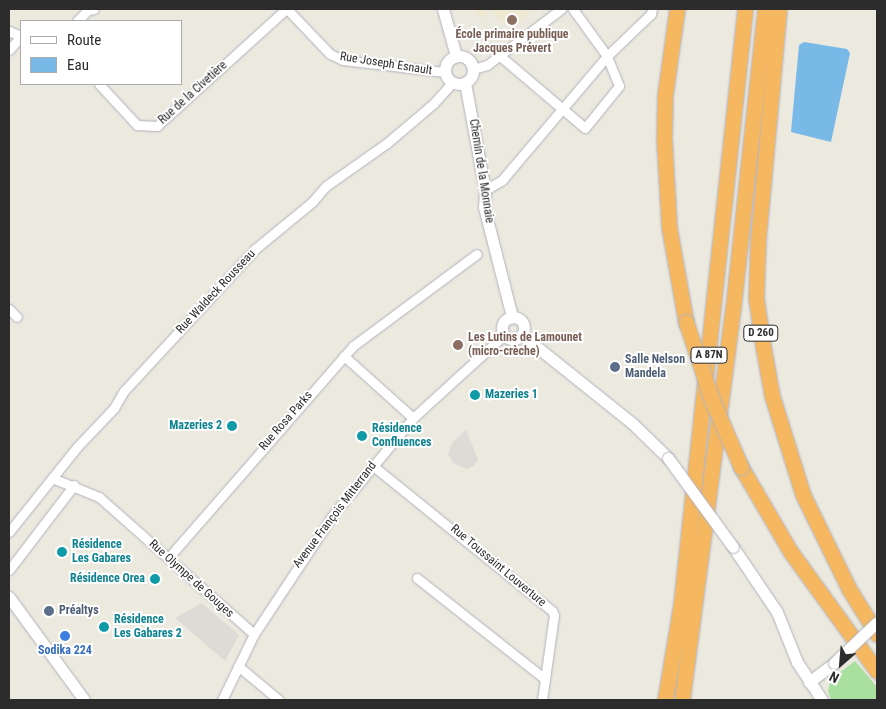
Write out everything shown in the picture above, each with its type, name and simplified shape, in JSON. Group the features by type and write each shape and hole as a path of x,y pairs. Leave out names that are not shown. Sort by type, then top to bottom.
{"highway":[{"path":"677,9 665,94 664,164 674,260 686,322 712,400 741,467 790,551 877,671"},
{"name":"A 87N","path":"665,700 688,545 745,9"},
{"name":"A 87N","path":"682,700 734,299 765,9"},
{"name":"D 260","path":"779,9 758,238 756,298 763,346 772,396 803,495 849,589 877,634"}],"street":[{"path":"78,20 88,10 94,9"},
{"name":"Rue Joseph Esnault","path":"286,9 330,54 343,60 444,72"},
{"name":"Rue de la Civetière","path":"100,85 137,125 157,126 286,9"},
{"path":"443,9 456,56"},
{"path":"473,69 500,56 561,9"},
{"path":"500,56 585,128 619,86 607,56 573,9"},
{"path":"485,190 502,180 607,56 651,14 652,9"},
{"path":"9,50 20,37"},
{"path":"456,56 466,57 473,69 472,78 465,84 452,83 444,72 446,64 456,56"},
{"name":"Rue Waldeck Rousseau","path":"9,532 52,478 165,345 255,249 312,202 326,186 387,143 433,104 452,83"},
{"name":"Chemin de la Monnaie","path":"465,84 485,190 484,207 512,317"},
{"name":"Rue Rosa Parks","path":"169,557 344,356 476,254"},
{"path":"9,309 17,317"},
{"path":"512,317 524,325 522,335 513,340 504,335 502,326 512,317"},
{"name":"Avenue François Mitterrand","path":"222,700 254,634 298,564 372,465 413,418 504,335"},
{"path":"522,335 633,424 668,458 733,547 777,612 809,682 822,700"},
{"path":"344,356 413,418"},
{"name":"Rue Toussaint Louverture","path":"372,465 552,610 554,615 542,700"},
{"name":"Rue Olympe de Gouges","path":"52,478 74,485 98,498 169,557 254,634"},
{"path":"9,570 74,485"},
{"path":"417,578 545,679"},
{"path":"9,597 84,700"},
{"path":"809,682 834,663 877,622"},
{"path":"238,666 278,700"}],"shaded area":[{"name":"École primaire publique Jacques Prévert","path":"473,9 531,9 514,30 489,10 481,19"},
{"path":"466,430 478,459 474,466 467,469 453,463 448,454 452,443"},
{"path":"202,603 239,635 225,661 175,618"}],"green space":[{"path":"855,661 877,687 877,700 831,700 828,691 831,679"}],"water":[{"path":"804,42 847,49 850,53 831,142 791,132 799,45"}],"place":[{"name":"École primaire publique Jacques Prévert","path":"512,20"},
{"name":"Les Lutins de Lamounet (micro-crèche)","path":"458,345"},
{"name":"Salle Nelson Mandela","path":"615,367"},
{"name":"Mazeries 1","path":"475,395"},
{"name":"Mazeries 2","path":"232,426"},
{"name":"Résidence Confluences","path":"362,436"},
{"name":"Résidence Les Gabares","path":"62,552"},
{"name":"Résidence Orea","path":"155,579"},
{"name":"Préaltys","path":"49,611"},
{"name":"Résidence Les Gabares 2","path":"104,627"},
{"name":"Sodika 224","path":"65,636"}]}
